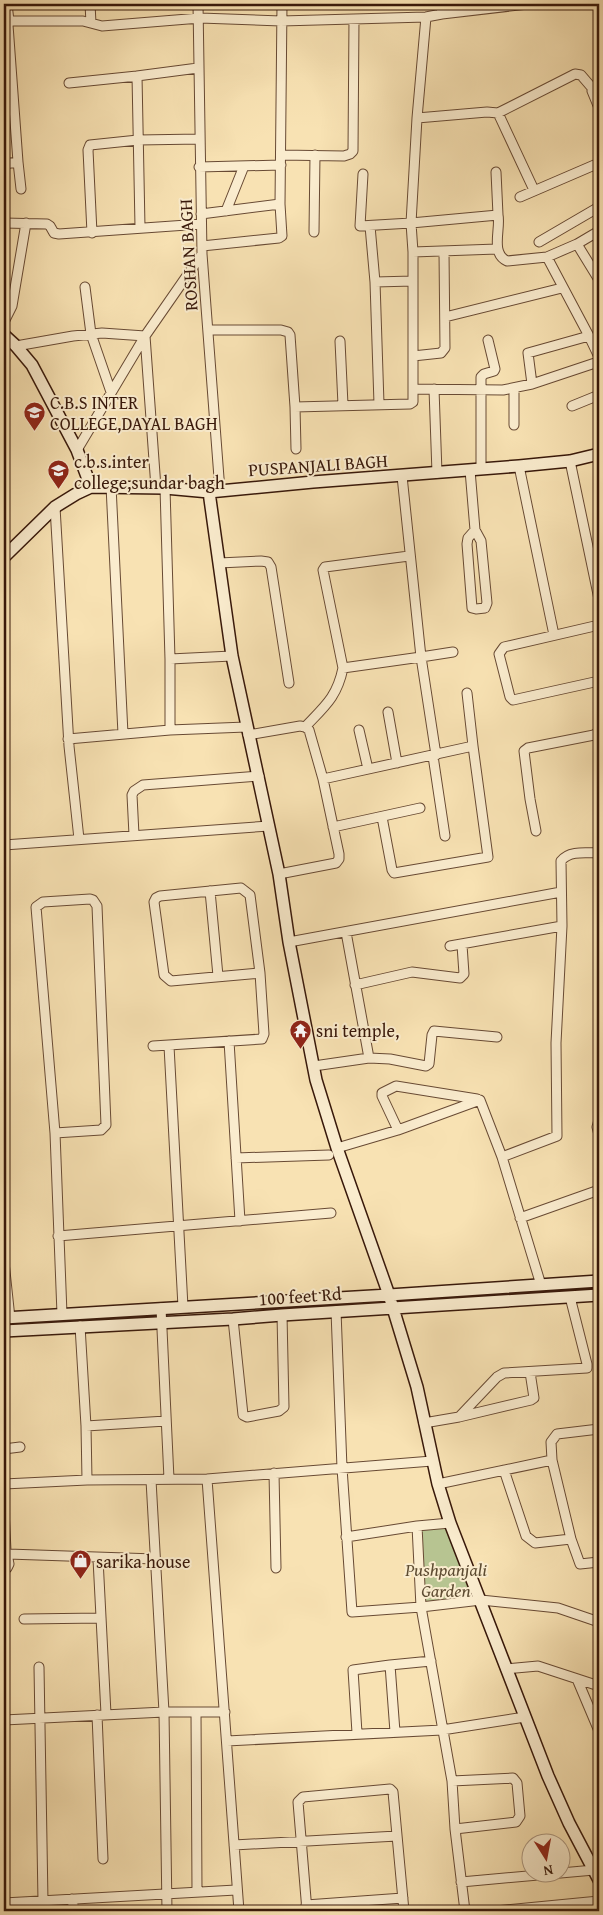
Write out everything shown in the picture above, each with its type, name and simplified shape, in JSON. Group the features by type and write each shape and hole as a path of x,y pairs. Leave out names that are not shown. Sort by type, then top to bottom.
{"street":[{"path":"7,4 21,189"},
{"path":"90,4 91,23"},
{"name":"ROSHAN BAGH","path":"198,4 200,18 198,68 202,250 209,330 214,492"},
{"path":"77,450 145,336 202,250 282,238 280,204 282,4"},
{"path":"441,4 442,14"},
{"path":"9,21 91,23 102,26 200,18 281,21 426,17 493,6 528,4"},
{"path":"295,407 412,403 413,252 411,223 417,118 426,17"},
{"path":"281,155 348,155 354,150 354,19"},
{"path":"69,83 198,68"},
{"path":"417,118 487,112 498,113 512,104 575,74 581,75 596,86 592,95 599,108"},
{"path":"137,76 140,227"},
{"path":"498,113 534,190"},
{"path":"92,233 88,147 95,143 200,139"},
{"path":"314,232 315,155"},
{"path":"4,164 18,162"},
{"path":"520,197 599,164"},
{"path":"200,167 281,165"},
{"path":"226,211 244,166"},
{"path":"496,172 497,249 503,260 507,262 547,257 577,244 599,231"},
{"path":"364,174 359,223 361,226 498,215"},
{"path":"4,223 48,225 54,233 59,234 92,233 201,219 226,211 280,204"},
{"path":"538,242 599,207"},
{"path":"4,322 12,306 26,223"},
{"path":"370,226 375,282 379,404"},
{"path":"577,244 599,280"},
{"path":"413,252 497,249"},
{"path":"413,356 441,354 445,348 444,252"},
{"path":"413,389 483,391 514,389 598,362 599,357 590,336 562,288 547,257"},
{"path":"375,282 413,281"},
{"path":"85,287 91,334 111,392"},
{"path":"445,317 562,288"},
{"path":"209,330 281,330 288,332 290,335 295,407 296,450"},
{"path":"16,346 102,333 145,336"},
{"path":"4,335 32,365 77,450 91,487"},
{"path":"145,336 161,488 170,659 170,730"},
{"path":"532,384 528,353 590,336"},
{"path":"475,530 468,538 467,544 472,608 476,610 485,608 487,603 481,541 475,530 476,470 483,391 482,375 495,369 488,340"},
{"path":"340,341 343,406"},
{"path":"434,389 437,473"},
{"path":"514,389 514,424"},
{"path":"572,406 599,395"},
{"name":"PUSPANJALI BAGH","path":"4,557 55,507 91,487 161,488 214,492 570,461 599,454"},
{"path":"570,461 599,599"},
{"path":"519,466 554,635"},
{"path":"402,476 421,657 446,836"},
{"path":"111,486 123,734"},
{"path":"214,492 219,563 232,656 279,874 288,942 333,1152 390,1295 392,1308 417,1387 432,1461 450,1523 525,1717 569,1823 597,1875 461,1882"},
{"path":"55,507 68,739 79,840"},
{"path":"306,727 334,696 343,668 323,570 325,567 409,556"},
{"path":"219,563 261,561 268,562 271,567 289,683"},
{"path":"599,625 504,647 500,651 512,699 516,700 599,681"},
{"path":"343,668 453,652"},
{"path":"170,659 232,656"},
{"path":"382,816 394,873 488,857 467,693"},
{"path":"388,712 397,763"},
{"path":"68,739 170,730 247,731 306,727 309,730 323,779 339,854 336,864 279,874"},
{"path":"359,730 368,769"},
{"path":"536,830 524,751 528,748 594,735 599,731"},
{"path":"323,779 473,746"},
{"path":"134,835 132,795 142,785 259,776"},
{"path":"333,827 420,808"},
{"path":"4,845 269,826"},
{"path":"502,1157 554,1138 558,1134 556,1043 562,926 560,867 564,856 599,853"},
{"path":"153,1046 229,1042 262,1039 264,1037 260,973 250,896 241,888 160,896 156,898 154,902 164,975 167,979 171,981 260,973"},
{"path":"210,891 218,976"},
{"path":"288,942 561,892"},
{"path":"55,1133 101,1130 106,1125 97,906 94,900 90,899 43,902 36,907 55,1133 62,1314"},
{"path":"450,946 562,926"},
{"path":"346,932 369,1058"},
{"path":"355,985 412,972 460,978 464,974 462,945"},
{"path":"314,1066 369,1058 390,1059 426,1066 429,1064 432,1034 434,1031 497,1037"},
{"path":"229,1042 240,1221"},
{"path":"169,1046 183,1307"},
{"path":"398,1130 382,1096 382,1093 392,1087 396,1086 480,1100"},
{"path":"480,1100 502,1157 541,1285"},
{"path":"236,1158 333,1152 480,1100"},
{"path":"599,1120 597,1127 599,1135"},
{"path":"520,1218 599,1190"},
{"path":"58,1236 330,1213"},
{"path":"4,1262 7,1318 390,1295 599,1280"},
{"name":"100 feet Rd","path":"4,1331 233,1319 282,1314 599,1295"},
{"path":"459,1417 504,1373 583,1370 587,1368 570,1297"},
{"path":"161,1308 169,1479"},
{"path":"336,1311 342,1468 352,1612 481,1600 558,1608 599,1622"},
{"path":"233,1319 243,1415 247,1417 280,1411 284,1407 282,1314"},
{"path":"80,1326 88,1480"},
{"path":"424,1423 533,1400 530,1372"},
{"path":"86,1426 166,1421"},
{"path":"599,1429 557,1434 551,1442 552,1460 580,1564 599,1562"},
{"path":"4,1449 20,1447"},
{"path":"438,1484 552,1460"},
{"path":"4,1484 88,1480 207,1479 274,1472 432,1461"},
{"path":"504,1470 528,1539 535,1543 572,1539"},
{"path":"274,1472 276,1568"},
{"path":"207,1479 239,1911"},
{"path":"151,1480 164,1712 165,1893 167,1911"},
{"path":"4,1509 9,1564 7,1568 4,1568"},
{"path":"346,1537 450,1523"},
{"path":"417,1526 421,1607 452,1781 455,1829 465,1911"},
{"path":"7,1554 98,1559 155,1559"},
{"path":"98,1559 101,1618 103,1859"},
{"path":"24,1619 101,1618"},
{"path":"357,1733 353,1670 430,1661"},
{"path":"390,1665 395,1732"},
{"path":"506,1669 538,1666 599,1686"},
{"path":"39,1667 43,1901"},
{"path":"577,1679 599,1730"},
{"path":"4,1720 164,1712 225,1712"},
{"path":"196,1712 197,1891"},
{"path":"227,1741 442,1730 525,1717"},
{"path":"452,1781 513,1778 518,1783 520,1816 516,1822 455,1829"},
{"path":"403,1898 369,1906 306,1908 298,1802 300,1799 303,1797 390,1789 393,1792 403,1898 404,1911"},
{"path":"234,1845 397,1836"},
{"path":"8,1906 43,1901 236,1890"},
{"path":"72,1899 74,1911"},
{"path":"496,1911 599,1901"}],"green space":[{"name":"Pushpanjali Garden","path":"450,1523 481,1600 421,1607 417,1526"}],"place":[{"name":"C.B.S INTER COLLEGE,DAYAL BAGH","path":"34,431"},
{"name":"c.b.s.inter college,sundar bagh","path":"58,490"},
{"name":"sni temple,","path":"300,1049"},
{"name":"sarika house","path":"80,1580"}]}
